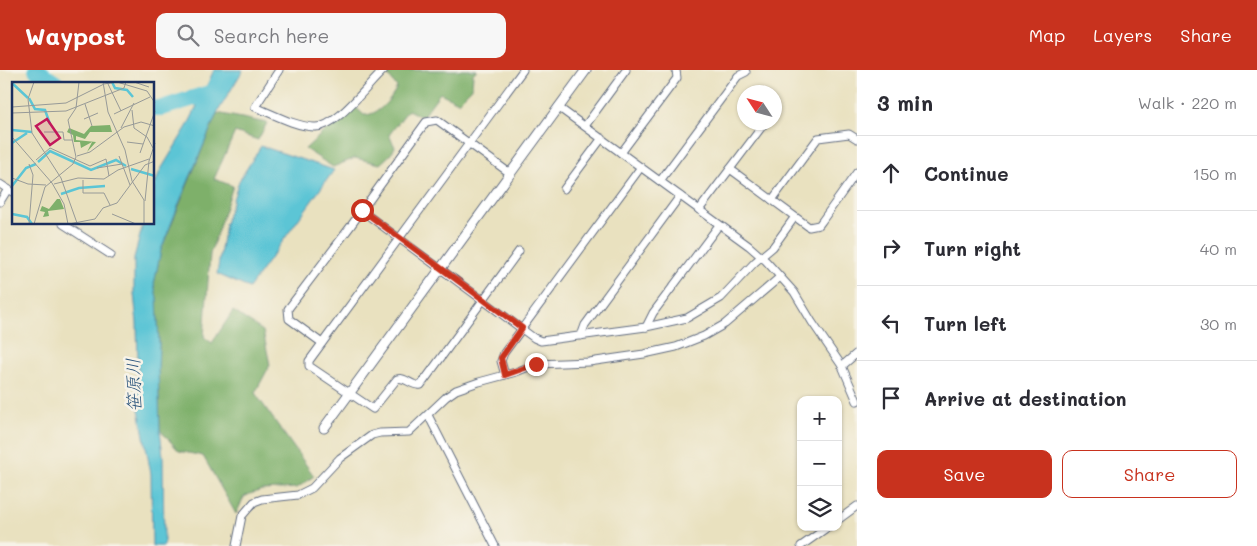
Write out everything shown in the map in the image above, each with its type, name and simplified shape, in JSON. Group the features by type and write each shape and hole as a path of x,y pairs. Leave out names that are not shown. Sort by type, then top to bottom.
{"street":[{"path":"278,70 255,107 299,124 316,128 333,121 384,70"},
{"path":"519,251 423,383 415,386 404,379 397,379 373,410 309,366 309,361 322,343 523,70"},
{"path":"324,428 586,70"},
{"path":"586,126 626,70"},
{"path":"621,153 677,78 676,70"},
{"path":"660,181 738,76 746,72"},
{"path":"558,107 761,256 794,292 842,366 857,402"},
{"path":"322,343 289,319 288,309 426,122 437,120 511,174"},
{"path":"699,210 759,130"},
{"path":"772,200 818,138 850,134 857,139"},
{"path":"564,189 602,138"},
{"path":"505,375 501,358 641,167"},
{"path":"730,169 794,218 809,227 819,224 857,172"},
{"path":"0,184 11,191 0,202"},
{"path":"581,336 584,325 680,196"},
{"path":"362,210 534,338 541,341 684,319 716,302 732,288 761,256 773,247 794,218"},
{"path":"65,225 111,254"},
{"path":"646,326 719,225"},
{"path":"236,546 242,516 254,502 302,493 312,488 340,458 364,440 380,433 409,432 456,390 536,364 589,362 676,347 704,336 725,324 780,278"},
{"path":"842,366 857,353"},
{"path":"428,415 495,546"},
{"path":"842,517 857,506"},
{"path":"801,546 822,531"}],"green space":[{"path":"389,70 477,70 473,74 472,88 458,102 440,93 422,117 408,110 389,135 395,147 391,154 380,164 355,158 333,167 305,149 353,105 364,115 375,112 384,106 397,87 386,73"},
{"path":"217,113 267,123 258,140 235,132 214,179 233,186 210,254 204,337 212,343 233,311 263,331 270,365 255,393 314,476 297,488 262,490 250,494 244,497 236,514 203,456 179,451 160,430 159,345 157,298 154,284 161,250"}],"water":[{"path":"214,70 243,70 217,113 180,201 161,250 154,284 157,298 159,345 158,368 160,430 163,456 164,546 152,546 151,474 139,409 134,258 143,225 155,225 155,184 160,171 188,125"},
{"path":"261,146 334,170 249,288 217,274 225,224 239,181"}],"waterway":[{"path":"36,70 54,82"},
{"path":"155,108 162,108 219,90"}],"route":[{"path":"362,210 522,328 501,358 505,375 536,364"}],"water label":[{"name":"笹原川","path":"133,385"}]}
